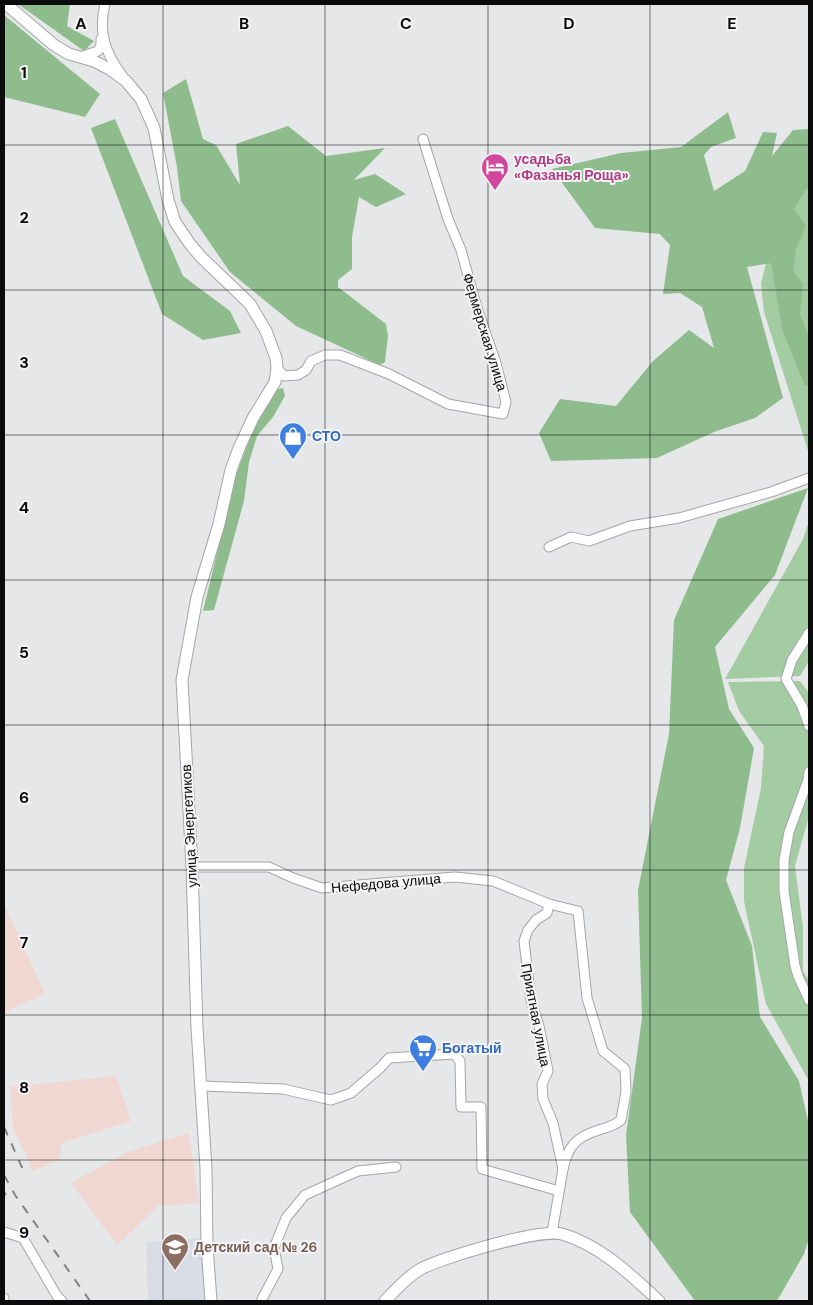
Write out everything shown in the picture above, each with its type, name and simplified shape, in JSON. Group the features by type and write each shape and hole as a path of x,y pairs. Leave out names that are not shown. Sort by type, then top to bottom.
{"main road":[{"path":"6,4 54,45 70,54 94,61 111,70 126,81 141,99 154,128 168,200 176,222 201,257 250,304 272,345 281,372"},
{"name":"улица Энергетиков","path":"211,1301 182,680 197,597 219,524 231,470 253,418 281,372"},
{"path":"385,1301 419,1270 521,1237 552,1233 561,1233 594,1248 630,1274 659,1301"}],"street":[{"path":"80,57 98,51 101,45 105,4"},
{"path":"101,33 110,57 126,81"},
{"name":"Фермерская улица","path":"281,372 298,375 306,370 311,361 325,355 340,355 389,374 448,404 503,414 506,402 496,363 423,139"},
{"path":"549,547 571,537 589,540 630,526 679,518 771,492 809,478"},
{"path":"809,633 792,660 786,679 802,706 809,726"},
{"path":"809,772 789,832 783,874 795,966 809,1000"},
{"name":"Нефедова улица","path":"192,867 270,867 293,878 322,888 455,877 493,881 549,904 578,911 587,998 603,1051 625,1069 626,1092 622,1120 615,1126 587,1134 579,1139 570,1148 563,1169"},
{"name":"Приятная улица","path":"549,904 547,913 536,920 528,930 524,941 531,1000 539,1026 548,1071 542,1084 543,1098 554,1122 563,1169 552,1233"},
{"path":"202,1086 283,1090 331,1100 351,1093 389,1058 454,1054 460,1061 461,1107 481,1107 482,1168 559,1191"},
{"path":"263,1301 278,1269 274,1248 286,1218 305,1195 358,1171 396,1167"},
{"path":"4,1232 23,1238 57,1296 62,1301"}],"shaded area":[{"path":"4,904 45,994 4,1012"},
{"path":"116,1076 131,1121 65,1142 61,1145 59,1160 33,1171 13,1128 10,1087"},
{"path":"189,1133 199,1203 158,1206 117,1245 71,1183 127,1152"},
{"name":"Детский сад № 26","path":"202,1238 205,1301 148,1301 146,1242"}],"green space":[{"path":"18,4 70,4 67,26 94,41 84,51"},
{"path":"4,15 100,94 85,117 4,97"},
{"path":"186,79 203,139 216,145 240,185 236,144 288,126 326,156 385,148 354,180 375,174 406,194 376,207 359,197 352,237 352,269 338,280 338,287 386,324 388,336 385,362 380,365 296,326 230,272 181,201 177,167 163,93"},
{"path":"728,112 736,138 711,147 704,155 714,191 745,171 763,132 777,133 772,156 793,130 809,129 809,189 806,189 794,209 806,226 796,249 793,271 803,284 800,315 809,336 809,384 805,386 782,329 771,263 747,267 783,398 755,418 714,432 657,458 551,461 539,433 560,399 616,406 653,361 689,330 714,348 702,307 680,293 663,294 670,245 660,234 595,228 552,169 621,153 681,147"},
{"path":"115,119 183,276 230,311 241,333 203,340 162,314 91,128"},
{"path":"809,174 809,454 764,312 761,284 771,241"},
{"path":"283,388 285,396 273,417 257,436 249,462 244,501 214,610 203,611 236,475 251,436 275,390"},
{"path":"808,488 775,575 715,647 729,709 754,748 740,828 726,880 752,946 760,1017 799,1081 809,1125 809,1239 804,1254 777,1301 695,1301 630,1212 626,1135 642,1018 638,890 669,734 674,620 718,519"},
{"path":"809,521 809,661 800,676 725,679 803,539"},
{"path":"800,681 809,693 809,816 795,866 803,927 803,971 809,980 809,1081 766,1004 744,901 744,868 761,788 764,746 739,711 728,682"}],"railway":[{"path":"4,1127 24,1172"},
{"path":"4,1175 15,1195 90,1301"}],"place":[{"name":"усадьба «Фазанья Роща»","path":"495,191"},
{"name":"СТО","path":"293,460"},
{"name":"Богатый","path":"423,1072"},
{"name":"Детский сад № 26","path":"175,1271"}]}
